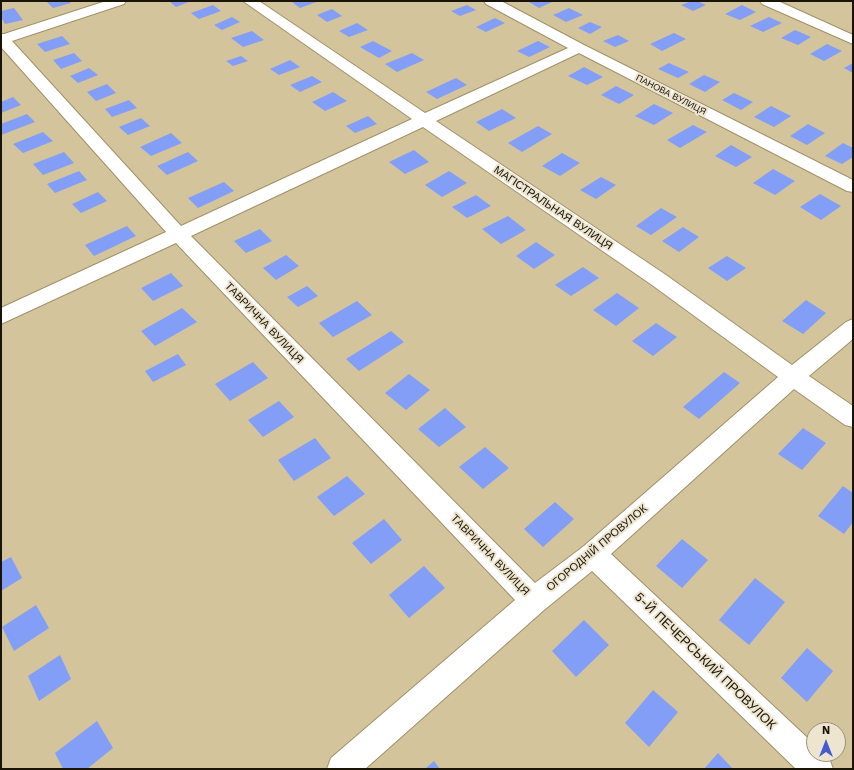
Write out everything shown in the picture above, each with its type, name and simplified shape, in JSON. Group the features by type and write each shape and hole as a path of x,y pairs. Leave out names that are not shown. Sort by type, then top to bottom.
{"street":[{"path":"2,39 118,1"},
{"name":"МАГІСТРАЛЬНАЯ ВУЛИЦЯ","path":"250,1 659,280 793,377 853,418"},
{"name":"ПАНОВА ВУЛИЦЯ","path":"491,1 579,48 853,187"},
{"path":"767,1 853,40"},
{"name":"ТАВРИЧНА ВУЛИЦЯ","path":"2,39 178,234 534,601"},
{"path":"1,318 579,48"},
{"name":"ОГОРОДНІЙ ПРОВУЛОК","path":"342,769 534,601 593,554 793,377 853,327"},
{"name":"5-Й ПЕЧЕРСЬКИЙ ПРОВУЛОК","path":"593,554 818,769"}],"building":[{"path":"46,1 69,1 71,3 53,8"},
{"path":"169,1 191,1 176,7"},
{"path":"319,1 300,8 292,2"},
{"path":"554,1 539,8 529,2"},
{"path":"692,1 697,1 706,5 693,11 681,5"},
{"path":"213,5 221,11 199,19 191,13"},
{"path":"467,5 476,10 460,16 451,11"},
{"path":"742,5 756,12 740,20 725,14"},
{"path":"14,8 23,20 5,24 1,17 1,11"},
{"path":"569,8 583,15 566,22 553,15"},
{"path":"332,9 342,16 327,22 317,15"},
{"path":"232,17 240,22 222,30 214,25"},
{"path":"769,17 782,23 763,32 750,26"},
{"path":"495,18 505,23 486,32 476,27"},
{"path":"590,22 602,27 590,34 578,28"},
{"path":"357,23 368,30 349,37 339,31"},
{"path":"795,30 811,37 798,45 781,38"},
{"path":"252,31 264,40 243,47 231,38"},
{"path":"674,33 686,39 662,51 650,44"},
{"path":"618,35 629,41 615,47 603,41"},
{"path":"62,36 70,44 45,52 37,44"},
{"path":"373,41 392,51 379,58 360,47"},
{"path":"538,41 550,47 529,57 517,51"},
{"path":"827,44 842,51 824,61 810,54"},
{"path":"74,53 82,61 61,69 53,60"},
{"path":"412,53 424,60 397,72 385,64"},
{"path":"241,56 248,61 233,66 226,61"},
{"path":"290,60 300,67 279,75 270,69"},
{"path":"669,63 689,72 678,78 658,69"},
{"path":"853,63 853,73 844,68"},
{"path":"584,67 603,77 587,85 568,76"},
{"path":"89,68 98,75 78,83 70,76"},
{"path":"704,75 720,82 705,92 689,84"},
{"path":"312,76 322,82 300,92 290,85"},
{"path":"456,78 467,85 437,99 426,92"},
{"path":"107,84 116,93 96,101 87,92"},
{"path":"616,86 634,95 619,104 601,95"},
{"path":"333,92 347,101 325,111 312,102"},
{"path":"734,93 753,102 741,110 722,100"},
{"path":"13,97 21,105 1,113 1,102"},
{"path":"129,100 137,108 112,117 105,109"},
{"path":"654,104 673,113 654,125 635,116"},
{"path":"771,106 791,116 774,127 754,117"},
{"path":"502,109 516,118 489,131 476,122"},
{"path":"27,114 35,122 1,135 1,124"},
{"path":"368,116 377,124 355,133 346,126"},
{"path":"141,118 150,126 128,135 119,127"},
{"path":"808,124 825,133 807,145 790,136"},
{"path":"693,125 707,132 680,148 667,140"},
{"path":"538,126 552,134 522,152 508,143"},
{"path":"43,132 53,141 23,153 13,144"},
{"path":"171,133 182,143 151,156 140,147"},
{"path":"843,143 853,148 853,157 842,164 825,156"},
{"path":"731,145 752,157 736,167 715,156"},
{"path":"414,150 429,162 405,174 389,162"},
{"path":"64,152 74,163 43,175 33,164"},
{"path":"188,152 198,161 167,175 157,166"},
{"path":"562,153 580,163 560,176 542,166"},
{"path":"773,169 795,181 775,195 753,183"},
{"path":"79,171 87,180 55,193 47,184"},
{"path":"449,171 467,183 442,197 425,185"},
{"path":"601,177 616,185 596,199 580,190"},
{"path":"224,182 234,191 198,208 188,198"},
{"path":"98,192 107,201 81,213 72,204"},
{"path":"820,194 841,206 821,220 800,207"},
{"path":"476,195 491,206 467,218 452,207"},
{"path":"661,208 677,217 651,235 636,226"},
{"path":"508,216 526,230 501,244 482,229"},
{"path":"127,226 136,236 94,256 85,245"},
{"path":"683,227 699,237 679,252 662,241"},
{"path":"260,229 272,241 246,253 234,241"},
{"path":"536,242 555,255 534,269 516,256"},
{"path":"286,255 299,266 276,280 263,268"},
{"path":"727,256 746,268 727,281 708,268"},
{"path":"583,267 599,278 571,296 555,285"},
{"path":"171,273 183,286 153,301 141,288"},
{"path":"307,286 318,296 298,307 287,297"},
{"path":"617,293 639,308 616,326 593,310"},
{"path":"806,300 826,313 803,334 782,321"},
{"path":"357,301 372,315 333,337 319,323"},
{"path":"182,308 197,322 155,346 141,331"},
{"path":"656,323 677,337 653,356 632,341"},
{"path":"391,331 404,342 359,371 346,359"},
{"path":"178,354 186,365 153,382 145,371"},
{"path":"253,362 268,378 230,401 215,384"},
{"path":"724,372 740,383 699,419 683,407"},
{"path":"409,374 430,390 406,410 385,393"},
{"path":"279,401 294,417 263,437 248,420"},
{"path":"445,408 466,427 439,447 418,429"},
{"path":"803,428 826,443 802,470 778,454"},
{"path":"315,438 331,458 294,481 278,460"},
{"path":"485,447 509,468 483,489 459,467"},
{"path":"347,476 365,494 334,516 317,497"},
{"path":"843,486 853,493 853,522 844,534 818,516"},
{"path":"555,502 574,519 543,547 524,529"},
{"path":"384,519 402,540 371,564 352,543"},
{"path":"682,539 708,560 682,588 656,566"},
{"path":"11,557 22,578 1,591 1,562"},
{"path":"424,566 445,588 409,618 389,595"},
{"path":"755,578 785,602 749,645 719,620"},
{"path":"36,605 49,628 14,651 2,627"},
{"path":"584,620 609,645 576,677 552,651"},
{"path":"807,648 833,671 807,702 781,678"},
{"path":"60,655 71,679 39,701 28,676"},
{"path":"653,690 678,712 649,747 625,723"},
{"path":"97,721 113,748 87,769 63,769 55,753"},
{"path":"718,753 733,769 704,769"},
{"path":"434,761 440,769 425,769"}]}
